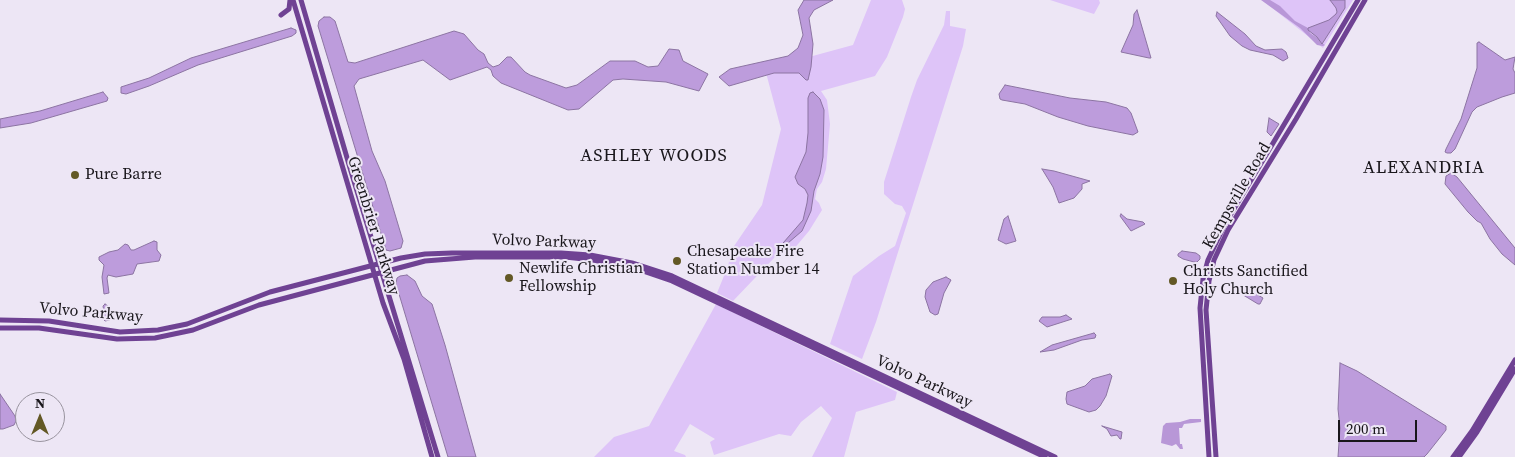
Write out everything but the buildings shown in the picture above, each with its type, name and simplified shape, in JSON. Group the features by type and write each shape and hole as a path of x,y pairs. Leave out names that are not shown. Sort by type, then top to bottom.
{"main road":[{"path":"281,15 290,7 292,0"},
{"name":"Greenbrier Parkway","path":"292,0 374,274 404,359 432,457"},
{"name":"Greenbrier Parkway","path":"301,0 438,457"},
{"name":"Kempsville Road","path":"1209,457 1200,308 1203,279 1208,260 1225,224 1296,108 1358,0"},
{"name":"Kempsville Road","path":"1216,457 1206,310 1214,260 1228,230 1366,0"},
{"name":"Volvo Parkway","path":"0,320 53,322 120,332 158,330 187,324 270,292 372,264 416,255 571,253 599,256 632,263 680,280 1055,457"},
{"name":"Volvo Parkway","path":"0,328 49,329 126,340 165,337 193,330 253,306 425,261 465,257 574,258 608,262 634,268 681,285 1045,457"},
{"path":"1453,457 1472,431 1514,364"},
{"path":"1459,457 1477,432 1514,364"}],"shaded area":[{"path":"804,0 833,0 814,10 809,18 813,44 808,80 799,73 774,73 729,86 719,77 730,69 788,56 798,48 803,35 798,10"},
{"path":"871,0 902,0 905,9 887,57 875,76 821,91 827,100 830,124 826,169 822,182 817,189 815,199 822,210 809,231 793,250 775,257 733,301 717,293 728,266 732,249 762,205 781,129 765,69 853,45"},
{"path":"1050,0 1099,0 1100,3 1094,14"},
{"path":"1261,0 1270,0 1280,6 1295,21 1308,28 1310,33 1325,45 1317,45 1300,28"},
{"path":"1262,0 1353,0 1323,48"},
{"path":"1330,0 1345,0 1345,8 1322,44 1308,28 1329,20 1336,14 1336,8"},
{"path":"1137,10 1151,58 1121,52 1133,25 1134,14"},
{"path":"946,11 950,11 950,26 966,29 963,46 876,322 862,359 830,344 853,276 895,246 906,213 902,206 895,204 884,194 884,182 917,80 944,25"},
{"path":"1217,12 1245,34 1256,46 1265,50 1282,49 1286,52 1288,58 1283,61 1273,55 1250,50 1242,46 1230,36 1216,16"},
{"path":"324,17 330,17 335,21 348,62 355,63 454,31 464,34 484,54 488,63 493,67 499,65 507,57 511,57 530,75 566,88 577,85 610,61 635,61 648,67 658,66 669,49 679,50 683,61 708,74 699,91 666,82 613,80 579,109 568,110 501,83 487,67 450,80 423,60 359,79 354,86 372,151 385,181 403,241 401,248 390,251 386,250 318,26 319,21"},
{"path":"291,28 296,30 296,33 292,36 198,65 126,94 121,93 121,87 149,78 191,58"},
{"path":"1479,42 1505,60 1515,57 1513,69 1515,73 1515,93 1477,107 1472,112 1455,149 1451,153 1447,153 1445,152 1446,149 1461,119 1477,68 1477,43"},
{"path":"1005,85 1070,98 1106,102 1127,108 1131,113 1138,132 1133,135 1088,126 1025,104 1002,100 999,94"},
{"path":"103,92 108,98 107,101 31,123 0,128 0,119 40,111"},
{"path":"813,92 820,99 824,110 823,157 820,174 814,191 811,211 802,231 781,252 777,250 803,220 807,203 808,195 805,189 798,184 795,177 806,152 808,98 810,93"},
{"path":"1269,118 1279,124 1271,136 1267,132"},
{"path":"1042,169 1090,181 1082,184 1082,189 1074,198 1059,203 1053,187"},
{"path":"1451,173 1457,177 1515,248 1515,265 1502,254 1490,239 1481,223 1468,212 1445,184 1446,176"},
{"path":"1121,214 1127,219 1145,224 1131,231 1120,216"},
{"path":"1008,216 1016,241 1006,244 998,240 1004,219"},
{"path":"154,241 157,242 157,250 161,255 159,261 137,264 133,274 116,277 108,275 109,293 104,294 102,277 104,265 99,260 99,257 118,250 125,244 131,250 134,250"},
{"path":"1182,251 1196,253 1200,256 1200,259 1194,262 1183,259 1178,256"},
{"path":"407,275 415,281 422,296 432,304 476,457 448,457 396,284 397,278"},
{"path":"946,277 951,280 944,293 938,314 935,315 930,312 925,297 926,290 933,282"},
{"path":"1242,287 1263,298 1260,304 1235,290"},
{"path":"105,304 108,306 111,316 110,320 105,321 102,318 103,306"},
{"path":"716,304 897,392 895,400 856,412 844,457 812,457 832,418 821,406 801,422 791,436 779,434 714,455 710,442 715,439 690,424 674,451 686,457 594,457 614,437 649,426"},
{"path":"1066,315 1072,319 1047,327 1039,321 1042,317"},
{"path":"1094,333 1096,335 1095,338 1082,340 1054,350 1040,352 1052,345"},
{"path":"1340,363 1357,371 1446,426 1446,430 1424,457 1338,457"},
{"path":"1110,374 1112,376 1106,396 1096,410 1089,412 1067,404 1067,392 1085,386 1092,379"},
{"path":"0,394 15,416 15,423 0,429"},
{"path":"1201,419 1201,422 1184,424 1182,428 1179,428 1180,444 1182,444 1183,449 1180,449 1176,444 1172,446 1161,443 1163,426 1166,423"},
{"path":"1102,426 1122,432 1121,439 1117,435 1111,436 1107,429"}],"place":[{"name":"Pure Barre","path":"75,175"},
{"name":"Chesapeake Fire Station Number 14","path":"677,261"},
{"name":"Newlife Christian Fellowship","path":"509,278"},
{"name":"Christs Sanctified Holy Church","path":"1173,281"}],"district":[{"name":"ASHLEY WOODS","path":"654,156"},
{"name":"ALEXANDRIA","path":"1424,168"}]}
